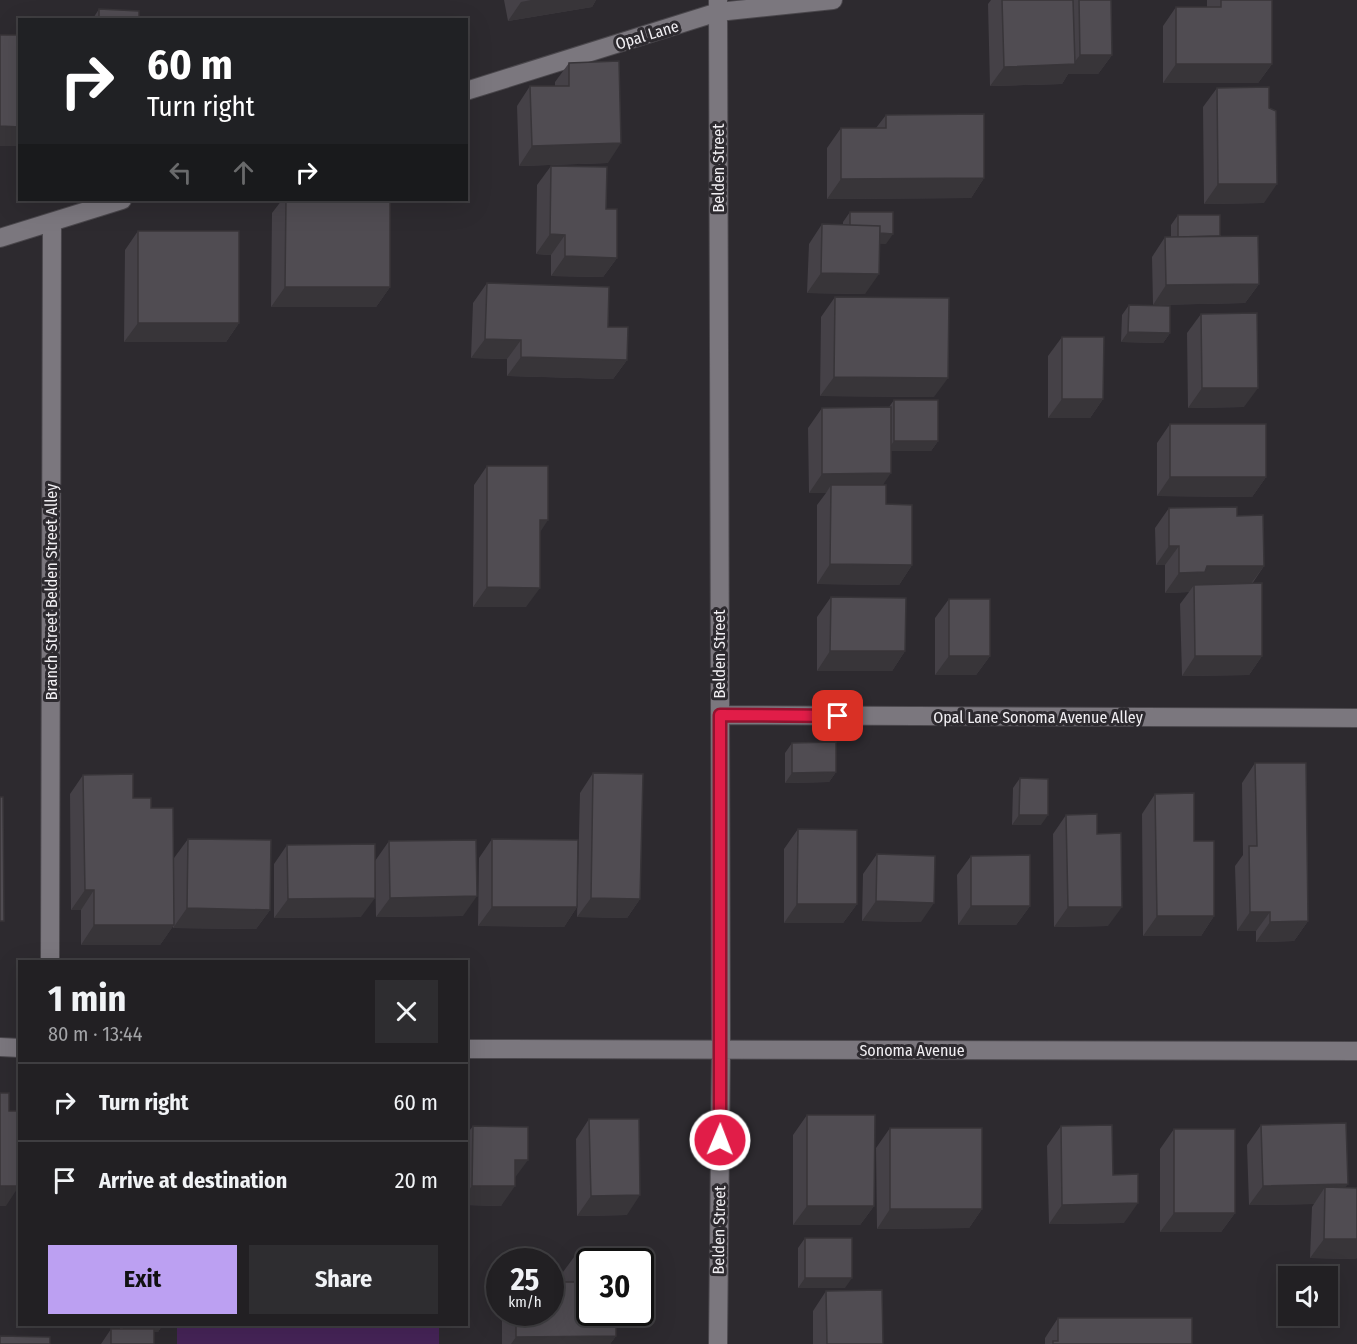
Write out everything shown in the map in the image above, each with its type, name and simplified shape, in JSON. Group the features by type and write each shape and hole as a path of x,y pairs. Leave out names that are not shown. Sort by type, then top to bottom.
{"street":[{"name":"Opal Lane","path":"468,90 718,6 833,0"},
{"name":"Belden Street","path":"717,1344 721,1049 718,6"},
{"path":"0,238 120,201"},
{"name":"Branch Street Belden Street Alley","path":"50,960 52,222"},
{"name":"Opal Lane Sonoma Avenue Alley","path":"720,715 1357,718"},
{"path":"0,1047 18,1048"},
{"name":"Sonoma Avenue","path":"468,1048 1357,1051"}],"shaded area":[{"path":"177,1326 439,1326 439,1344 177,1344"}],"building":[{"path":"1002,0 1073,0 1075,64 1004,67"},
{"path":"1079,0 1111,0 1112,55 1080,55"},
{"path":"1221,0 1272,0 1272,64 1176,64 1176,7 1221,7"},
{"path":"99,9 139,11 139,18 99,18"},
{"path":"0,35 18,35 18,127 0,126"},
{"path":"619,61 621,143 532,146 530,86 569,86 569,63"},
{"path":"1269,87 1269,108 1276,111 1277,184 1218,184 1217,88"},
{"path":"984,114 984,178 841,179 841,128 886,128 886,115"},
{"path":"551,166 607,167 606,209 617,209 617,258 565,256 565,235 550,234"},
{"path":"286,201 390,201 390,287 285,287"},
{"path":"850,212 893,212 893,234 880,233 880,226 850,225"},
{"path":"1178,215 1220,215 1220,236 1178,237"},
{"path":"822,224 880,226 879,274 821,273"},
{"path":"138,231 239,231 239,323 138,323"},
{"path":"1258,236 1259,284 1166,285 1165,237"},
{"path":"487,283 609,287 608,327 628,327 627,360 521,357 521,340 485,339"},
{"path":"835,297 949,298 948,378 834,377"},
{"path":"1129,305 1170,306 1170,333 1128,332"},
{"path":"1257,313 1258,388 1202,388 1201,314"},
{"path":"1062,337 1104,337 1103,399 1062,399"},
{"path":"894,400 938,400 938,441 894,441"},
{"path":"891,407 891,473 822,474 822,408"},
{"path":"1170,424 1266,424 1266,477 1170,477"},
{"path":"487,466 548,466 548,520 540,520 540,588 487,587"},
{"path":"831,485 886,485 886,504 912,505 912,565 830,564"},
{"path":"1237,507 1237,516 1263,515 1264,566 1207,566 1205,572 1179,573 1179,546 1169,546 1169,508"},
{"path":"1262,583 1262,656 1195,656 1194,585"},
{"path":"831,597 906,598 905,651 830,651"},
{"path":"949,599 990,599 990,656 949,656"},
{"path":"836,742 836,772 792,773 792,743"},
{"path":"1255,763 1306,763 1308,921 1270,922 1270,912 1250,912 1249,846 1257,846"},
{"path":"593,773 643,774 640,899 591,898"},
{"path":"133,774 133,798 151,798 151,808 173,808 174,925 94,925 94,890 85,890 83,775"},
{"path":"1020,778 1048,779 1048,815 1019,815"},
{"path":"1194,793 1194,841 1214,841 1214,916 1157,916 1155,794"},
{"path":"0,797 3,797 4,921 0,921"},
{"path":"1097,814 1097,834 1121,833 1122,907 1068,907 1066,815"},
{"path":"798,829 857,830 857,904 797,904"},
{"path":"188,839 271,840 270,910 187,908"},
{"path":"492,839 578,840 577,907 492,907"},
{"path":"476,840 477,896 390,898 389,841"},
{"path":"375,844 375,898 288,899 287,845"},
{"path":"877,854 935,856 934,903 876,901"},
{"path":"1030,855 1030,906 971,906 971,856"},
{"path":"0,1093 9,1093 9,1111 18,1111 18,1186 0,1186"},
{"path":"807,1115 875,1115 874,1206 807,1206"},
{"path":"589,1119 639,1119 640,1195 591,1196"},
{"path":"1346,1123 1348,1184 1263,1186 1261,1125"},
{"path":"1112,1125 1113,1175 1138,1174 1138,1203 1062,1205 1061,1126"},
{"path":"473,1126 528,1127 528,1160 515,1160 515,1186 472,1186"},
{"path":"890,1128 982,1128 982,1209 890,1209"},
{"path":"1174,1129 1235,1129 1235,1213 1174,1213"},
{"path":"1325,1187 1357,1188 1357,1239 1324,1239"},
{"path":"805,1238 852,1238 852,1278 805,1278"},
{"path":"564,1282 576,1282 576,1326 616,1326 616,1336 516,1337 516,1326 564,1326"},
{"path":"882,1290 883,1344 827,1344 826,1291"},
{"path":"1058,1318 1192,1318 1192,1344 1053,1344 1053,1341 1058,1341"},
{"path":"111,1329 154,1329 154,1344 111,1344"},
{"path":"0,1336 50,1337 50,1344 0,1344"}],"route":[{"path":"720,1140 720,715 838,716"}]}
